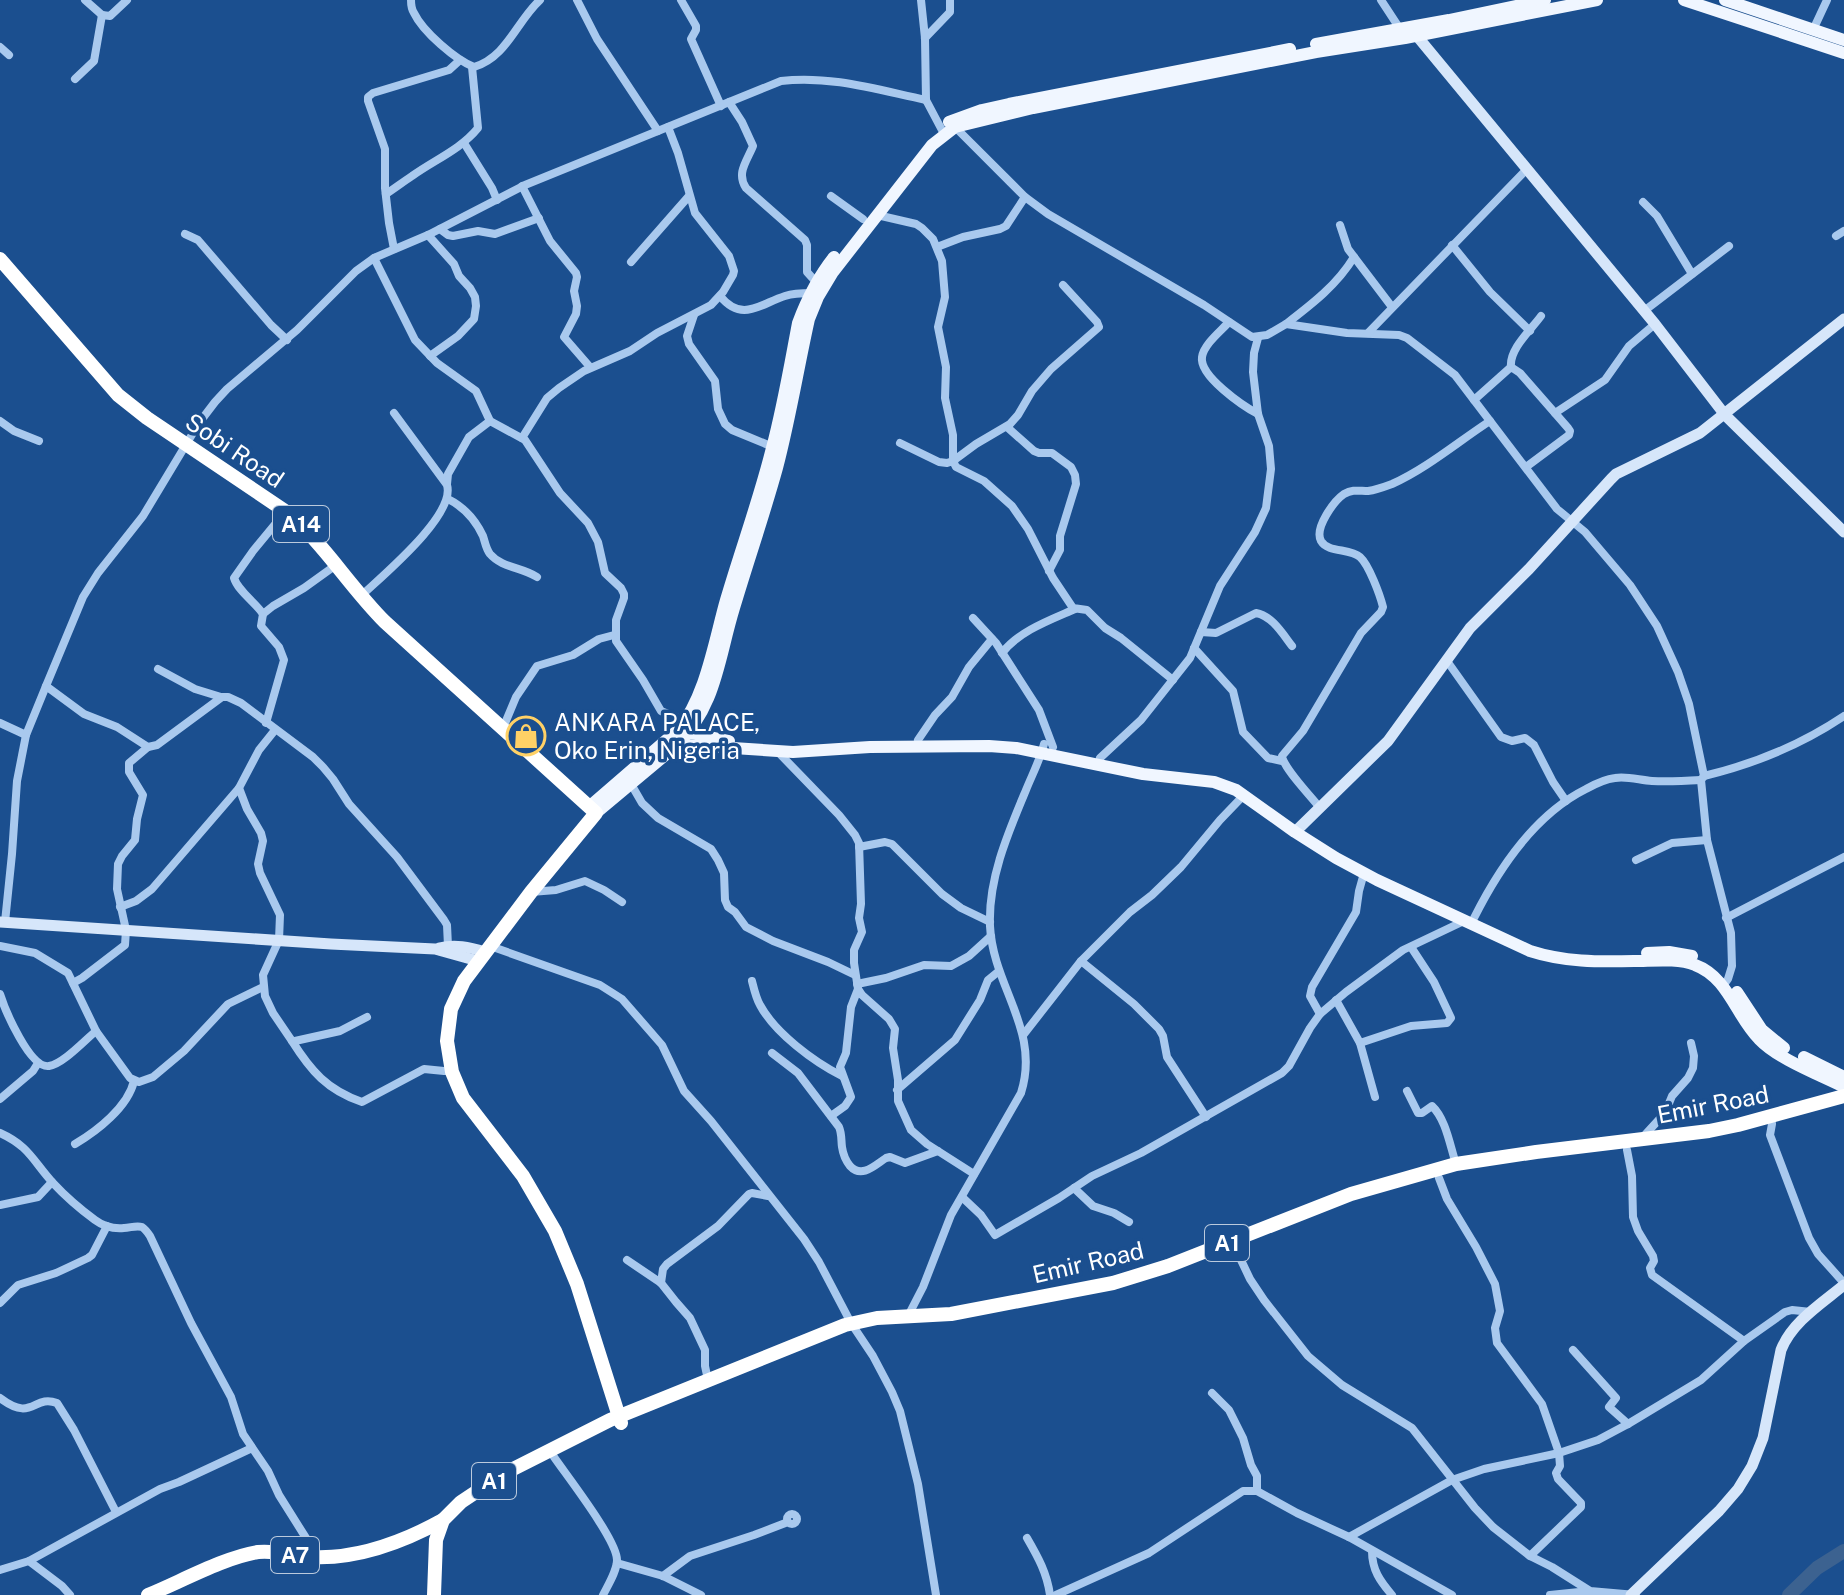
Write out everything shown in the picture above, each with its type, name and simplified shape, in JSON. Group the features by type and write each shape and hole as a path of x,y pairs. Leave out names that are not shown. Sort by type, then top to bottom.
{"highway":[{"name":"Sobi Road","path":"2,264 118,395 147,418 286,511 309,532 385,622 593,809"},
{"path":"593,809 531,892 480,953 451,1009 447,1041 452,1072 463,1098 523,1176 555,1231 577,1284 615,1422"},
{"path":"593,809 544,860 450,993 444,1008 439,1040 450,1089 467,1117 517,1182 549,1235 568,1279 615,1422"},
{"name":"Emir Road","path":"1233,1244 1351,1194 1456,1164 1738,1125 1844,1096"},
{"name":"Emir Road","path":"441,1595 444,1538 452,1521 481,1498 615,1422 865,1320 907,1320 951,1314 1090,1289 1439,1178 1508,1164 1699,1140 1844,1106"},
{"name":"Emir Road","path":"443,1520 461,1502 511,1470 708,1380 854,1326"},
{"name":"A1","path":"434,1595 436,1540 443,1520"},
{"name":"A7","path":"148,1595 255,1553 272,1552 314,1559 357,1554 408,1538 443,1520"},
{"name":"A7","path":"164,1595 248,1559 356,1559 422,1540 436,1540"}],"main road":[{"path":"684,728 700,693 773,447 798,323 822,272 863,219 946,129 1087,93 1316,52 1545,0"},
{"path":"1409,30 1597,0"},
{"path":"1684,0 1844,53"},
{"path":"1725,0 1844,40"},
{"path":"593,809 631,784 684,728 702,714 712,691 777,466 809,319 818,297 833,272 946,129"},
{"path":"684,728 751,744 1016,740 1143,774 1214,782 1236,790 1336,858 1364,873 1532,945 1568,953 1669,952 1690,955 1709,964 1774,1041 1844,1077"},
{"path":"593,809 670,744 777,751 870,747 1046,748 1145,767 1226,778 1257,795 1298,830 1469,920"},
{"path":"1725,983 1747,1024 1770,1049 1844,1087"}],"street":[{"path":"85,0 102,15 110,16 127,0"},
{"path":"411,0 414,14 425,28 472,67 480,66 505,47 524,17 540,0"},
{"path":"577,0 597,39 658,131"},
{"path":"681,0 696,26 691,39 725,104 742,122 753,146 742,169 742,182 805,240 807,272 814,288 749,310 740,310 720,296"},
{"path":"921,0 926,100 946,129 1048,214 1204,305 1252,337 1267,335 1286,324 1323,294 1354,257"},
{"path":"925,38 950,12 950,0"},
{"path":"1381,0 1527,169 1655,324 1725,415 1844,532"},
{"path":"1813,30 1827,0"},
{"path":"75,79 94,61 102,15"},
{"path":"0,47 9,55"},
{"path":"394,249 386,194 385,149 368,97 449,70 460,60"},
{"path":"386,194 445,157 478,128 472,67"},
{"path":"480,953 2,922 12,854 17,781 26,735 83,597 143,516 199,423 221,395 287,340 356,271 374,258 428,235 522,186 781,81 801,79 854,84 926,100"},
{"path":"522,438 547,398 559,388 590,367 630,351 711,305 733,275 729,256 695,213 668,127"},
{"path":"464,143 497,200"},
{"path":"1368,333 1527,169"},
{"path":"522,186 550,241 576,273 576,314 564,337 590,367"},
{"path":"631,262 689,196"},
{"path":"831,196 863,219"},
{"path":"937,247 1006,226 1025,197"},
{"path":"1643,202 1657,216 1692,274"},
{"path":"877,215 916,224 929,234 937,247 945,278 945,297 938,327 946,367 945,398 956,467 984,481 1012,506 1075,609"},
{"path":"440,229 453,236 478,231 495,234 539,218"},
{"path":"1340,225 1345,243 1392,307"},
{"path":"185,234 198,240 287,340"},
{"path":"428,235 451,260 470,288 476,306 474,319 458,336 430,356"},
{"path":"1452,245 1490,292 1530,331"},
{"path":"1644,311 1729,246"},
{"path":"374,258 415,340 430,356 476,391 490,421 522,438 532,448 560,493 593,530 605,573 624,594 616,620 616,641 661,711 684,728"},
{"path":"900,443 947,463 1007,427 1051,369 1099,327 1063,285"},
{"path":"694,315 687,336 689,344 715,381 718,409 725,424 773,447"},
{"path":"1511,367 1513,353 1541,316"},
{"path":"1298,830 1388,741 1470,628 1616,474 1690,439 1725,415 1844,319"},
{"path":"1229,322 1204,352 1203,364 1218,386 1258,414"},
{"path":"1286,324 1407,338 1455,375 1557,509 1585,532 1630,585 1657,626 1689,704 1703,778 1707,840 1731,933 1732,966 1725,983"},
{"path":"1555,413 1605,380 1629,346 1655,324"},
{"path":"1100,758 1141,720 1190,658 1220,586 1255,532 1266,508 1271,469 1269,446 1258,414 1253,372 1258,338"},
{"path":"1511,367 1520,373 1570,431 1569,435 1526,467"},
{"path":"1474,400 1511,367"},
{"path":"361,597 405,557 448,499 447,485 394,413"},
{"path":"0,421 14,431 39,441"},
{"path":"447,485 448,474 469,437 490,421"},
{"path":"1282,761 1282,756 1303,731 1361,633 1383,607 1362,559 1349,551 1326,546 1319,538 1327,513 1346,492 1383,488 1398,481 1490,421"},
{"path":"1007,427 1034,451 1052,453 1063,460 1075,475 1076,484 1060,536 1060,550 1049,571"},
{"path":"448,499 467,512 476,523 489,553 507,565 537,577"},
{"path":"263,614 234,578 286,511"},
{"path":"266,723 284,660 279,647 261,626 263,614 336,565"},
{"path":"1002,653 1015,640 1051,620 1082,608 1173,680"},
{"path":"1201,632 1216,633 1260,613 1274,623 1292,646"},
{"path":"907,1320 951,1215 1021,1093 1025,1079 1024,1034 999,971 991,936 991,903 998,863 1046,748 1039,710 992,639 973,618"},
{"path":"503,728 516,697 537,666 573,655 599,639 614,635"},
{"path":"918,740 992,639"},
{"path":"1194,648 1233,691 1243,732 1268,758 1282,761 1320,808"},
{"path":"1447,661 1501,737 1512,741 1525,738 1534,745 1566,801"},
{"path":"158,669 195,689 241,703 313,757 333,779 355,812 397,857 444,920 448,946"},
{"path":"46,686 84,714 117,727 148,747"},
{"path":"73,983 125,945 126,930 117,889 118,864 135,840 143,798 129,772 129,763 222,697"},
{"path":"962,1197 981,1215 995,1235 1092,1176 1141,1153 1282,1073 1320,1014 1377,968 1411,947 1469,920 1504,864 1544,819 1585,789 1612,778 1649,781 1703,778 1752,763 1803,742 1844,716"},
{"path":"0,723 26,735"},
{"path":"120,907 136,901 152,889 239,788 259,750 275,730"},
{"path":"777,751 839,815 855,835 859,847 859,918 862,932 854,950 856,983 848,1020 846,1053 840,1067 851,1097 831,1116"},
{"path":"631,784 642,803 658,818 711,849 724,873 728,907 746,927 828,962 856,983 866,1000 889,1019 895,1029 893,1048 898,1101 911,1130 974,1174"},
{"path":"239,788 261,833 263,841 258,864 263,883 279,910 279,940 266,967 265,996 306,1064 325,1083 362,1102 424,1069 444,1071"},
{"path":"1024,1034 1081,961 1181,867 1244,795"},
{"path":"1636,860 1672,843 1707,840"},
{"path":"859,847 885,842 892,844 942,894 990,922"},
{"path":"1726,918 1844,857"},
{"path":"1320,1014 1310,996 1312,987 1356,912 1364,873"},
{"path":"531,892 556,890 585,881 622,902"},
{"path":"856,983 886,978 924,965 951,966 969,956 991,936"},
{"path":"0,946 35,953 68,973 96,1031 134,1081"},
{"path":"435,949 464,946 600,985 622,999 662,1045 684,1091 804,1239 892,1392 900,1411 918,1484 936,1595"},
{"path":"1360,1043 1411,1026 1447,1023 1451,1018 1434,982 1411,947"},
{"path":"1081,961 1134,1004 1159,1029 1167,1057 1206,1117"},
{"path":"897,1090 955,1040 980,1000 988,980 999,971"},
{"path":"752,981 757,1002 779,1029 817,1062 843,1076"},
{"path":"134,1081 153,1077 184,1051 228,1004 263,987"},
{"path":"0,994 17,1032 42,1065 52,1065 61,1060 96,1031"},
{"path":"1336,1000 1360,1043 1375,1097"},
{"path":"292,1041 340,1031 367,1017"},
{"path":"1640,1140 1665,1113 1672,1096 1688,1078 1693,1068 1691,1043"},
{"path":"772,1053 798,1073 831,1116 842,1134 845,1158 859,1172 886,1158 905,1163 938,1151"},
{"path":"0,1099 38,1063"},
{"path":"75,1144 104,1123 132,1090 134,1081"},
{"path":"1407,1091 1418,1113 1432,1106 1436,1108 1456,1164"},
{"path":"1550,1595 1590,1591 1634,1594 1719,1511 1752,1466 1763,1438 1786,1339 1844,1284 1818,1254 1809,1238 1770,1135 1772,1124"},
{"path":"0,1133 27,1149 52,1182 98,1223 126,1229 138,1226 150,1236 191,1323 231,1397 239,1424 306,1538 314,1559"},
{"path":"1627,1150 1632,1176 1633,1217 1653,1256 1652,1275 1744,1341"},
{"path":"1439,1178 1447,1199 1495,1284 1500,1311 1495,1328 1497,1343 1542,1404 1559,1453 1558,1479 1580,1500 1581,1507 1530,1556"},
{"path":"0,1205 38,1197 52,1182"},
{"path":"1074,1188 1093,1206 1129,1222"},
{"path":"661,1283 667,1264 718,1226 749,1194 769,1197"},
{"path":"0,1303 18,1285 56,1273 88,1258 107,1226"},
{"path":"1233,1244 1264,1300 1308,1356 1342,1385 1412,1428 1493,1527 1530,1556 1590,1591"},
{"path":"627,1260 661,1283 690,1318 705,1350 708,1380"},
{"path":"1349,1537 1452,1480 1598,1440 1701,1380 1744,1341 1785,1312 1811,1312"},
{"path":"1573,1350 1613,1393 1616,1398 1609,1407 1628,1424"},
{"path":"1212,1393 1229,1410 1243,1438 1257,1476 1257,1491"},
{"path":"0,1398 17,1409 46,1401 57,1403 116,1512"},
{"path":"0,1570 29,1561 160,1489 252,1448"},
{"path":"554,1457 617,1555 617,1563 603,1595"},
{"path":"1027,1538 1043,1565 1053,1595 1149,1553 1243,1491 1257,1491 1349,1537 1452,1595"},
{"path":"663,1576 690,1556 788,1522"},
{"path":"1372,1551 1376,1574 1392,1595"},
{"path":"29,1561 70,1595"},
{"path":"617,1563 663,1576 694,1594"}],"waterway":[{"path":"1789,1595 1817,1568 1844,1551"}],"place":[{"name":"ANKARA PALACE, Oko Erin, Nigeria","path":"526,736"}]}
